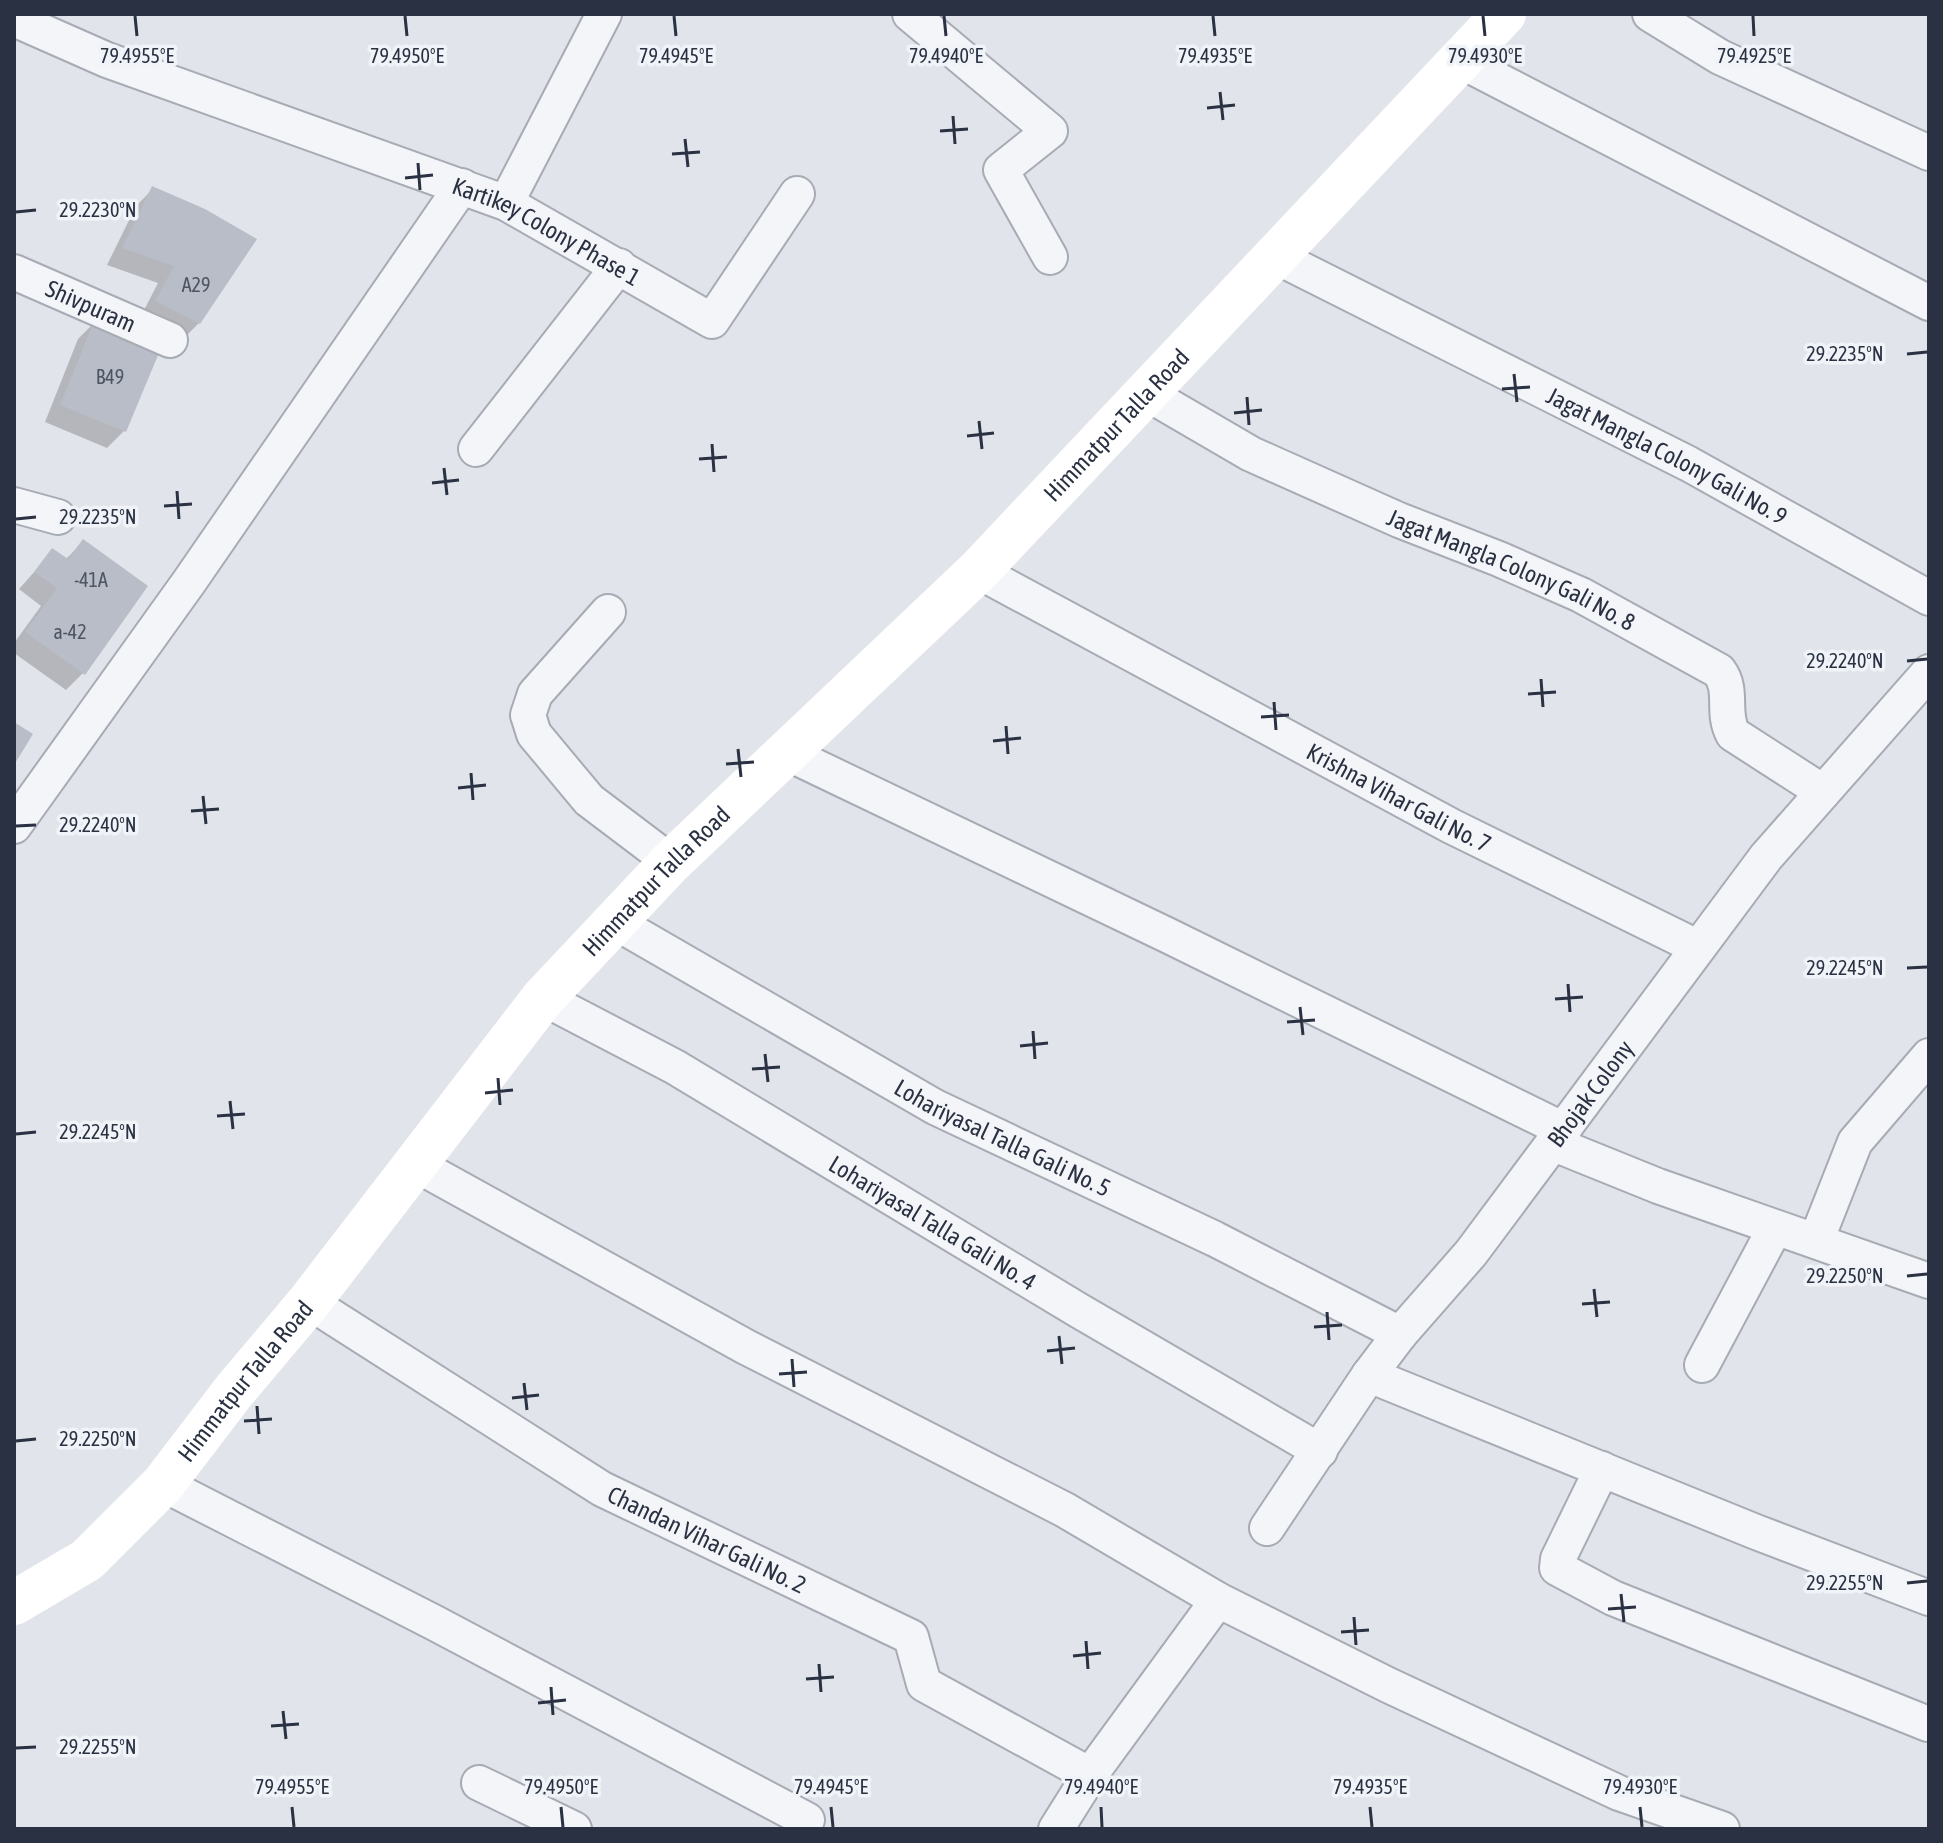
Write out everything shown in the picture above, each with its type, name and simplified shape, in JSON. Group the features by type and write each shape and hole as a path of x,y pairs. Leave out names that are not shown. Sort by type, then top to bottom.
{"street":[{"path":"506,203 604,14"},
{"path":"910,14 1050,131 1001,170 1050,257"},
{"name":"Himmatpur Talla Road","path":"14,1603 87,1560 163,1484 234,1391 309,1302 543,998 671,862 978,571 1504,14"},
{"path":"1650,14 1720,57 1929,153"},
{"name":"Kartikey Colony Phase 1","path":"14,19 107,60 506,203 712,321 797,194"},
{"path":"1461,61 1929,303"},
{"path":"14,826 189,582 462,186"},
{"name":"Jagat Mangla Colony Gali No. 9","path":"1275,256 1689,464 1929,598"},
{"path":"476,449 619,266"},
{"name":"Shivpuram","path":"14,272 170,340"},
{"name":"Jagat Mangla Colony Gali No. 8","path":"1148,394 1251,454 1399,520 1581,595 1719,671 1727,682 1727,723 1733,734 1823,792"},
{"path":"14,505 58,517"},
{"name":"Krishna Vihar Gali No. 7","path":"978,571 1451,826 1697,947"},
{"path":"608,612 535,694 528,715 534,734 589,800 671,862"},
{"name":"Bhojak Colony","path":"1267,1528 1369,1375 1400,1334 1471,1253 1766,857 1929,672"},
{"path":"785,752 1167,935 1658,1186 1929,1281"},
{"name":"Lohariyasal Talla Gali No. 5","path":"615,922 935,1107 1215,1239 1400,1334"},
{"name":"Lohariyasal Talla Gali No. 4","path":"543,998 675,1067 1078,1310 1320,1451"},
{"path":"1816,1241 1855,1142 1929,1056"},
{"path":"415,1164 746,1347 1065,1510 1218,1600 1388,1685 1605,1786 1722,1829"},
{"path":"1702,1365 1775,1228"},
{"name":"Chandan Vihar Gali No. 2","path":"309,1302 602,1489 911,1637 924,1684 1090,1775"},
{"path":"1369,1375 1929,1598"},
{"path":"1602,1469 1558,1559 1557,1568 1613,1598 1928,1724"},
{"path":"163,1484 447,1629 807,1820"},
{"path":"1056,1829 1090,1775 1218,1600"},
{"path":"479,1783 574,1829"}],"building":[{"path":"152,186 205,209 257,239 200,324 155,301 174,266 122,248"},
{"path":"95,319 161,348 126,432 60,405"},
{"path":"83,539 148,586 85,675 25,632 57,588 34,572 52,548 68,559"},
{"path":"14,722 33,734 14,765"}]}
